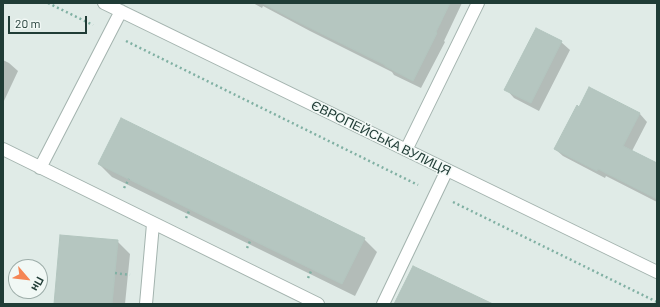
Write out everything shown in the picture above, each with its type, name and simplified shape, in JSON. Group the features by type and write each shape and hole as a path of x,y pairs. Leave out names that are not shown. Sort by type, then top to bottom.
{"street":[{"name":"ЄВРОПЕЙСЬКА ВУЛИЦЯ","path":"104,3 657,272"},
{"path":"406,150 478,3"},
{"path":"40,168 121,11"},
{"path":"3,149 318,304"},
{"path":"383,304 447,170"},
{"path":"146,304 153,224"}],"path":[{"path":"48,3 98,28"},
{"path":"120,38 420,186"},
{"path":"449,200 657,302"}],"building":[{"path":"262,3 450,3 413,81 385,65"},
{"path":"536,28 562,41 531,103 504,90"},
{"path":"589,87 640,113 623,146 657,163 657,199 598,169 597,171 554,149 577,105 579,107"},
{"path":"121,118 365,238 342,284 98,164"},
{"path":"60,235 118,240 112,304 54,304"},
{"path":"413,266 493,304 394,304"}]}
